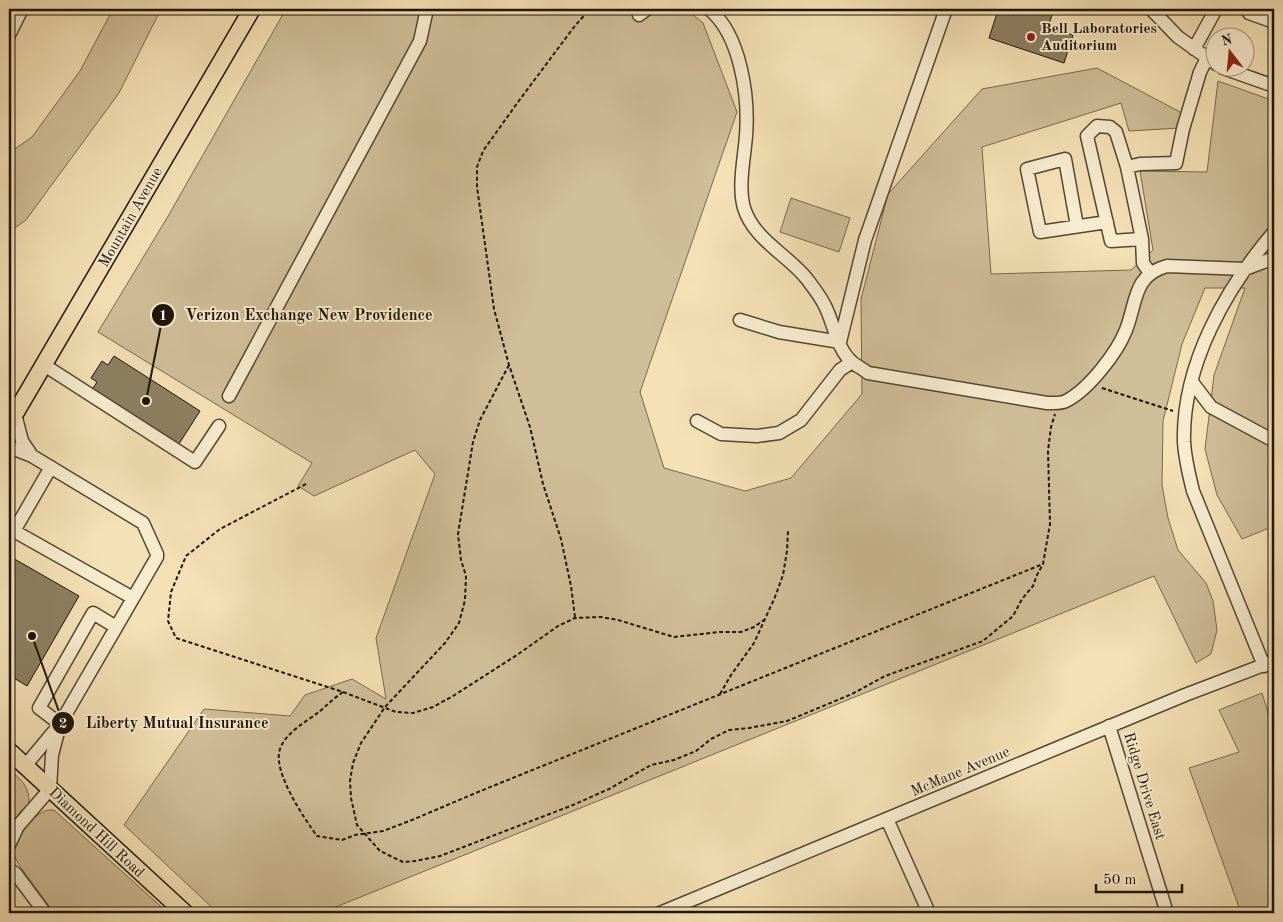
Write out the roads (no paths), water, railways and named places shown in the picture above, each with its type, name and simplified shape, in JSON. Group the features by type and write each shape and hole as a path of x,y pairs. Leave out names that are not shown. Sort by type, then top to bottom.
{"main road":[{"name":"Mountain Avenue","path":"12,419 252,9"},
{"name":"Diamond Hill Road","path":"9,751 185,913"}],"street":[{"path":"9,35 22,9"},
{"path":"229,396 420,41 427,9"},
{"path":"709,9 726,28 736,53 743,81 747,118 741,194 745,210 751,222 762,236 806,278 824,303 843,350 852,362 868,373 1047,403 1058,403 1065,401 1088,384 1120,342 1140,284 1154,269 1167,266 1245,269 1274,258"},
{"path":"840,342 865,240 946,9"},
{"path":"1151,9 1165,25 1206,57"},
{"path":"1194,49 1216,9"},
{"path":"1250,9 1249,13 1274,22"},
{"path":"1127,167 1140,164 1176,164 1198,79 1206,68"},
{"path":"1251,78 1274,86"},
{"path":"1142,239 1111,241 1087,136 1097,126 1110,126 1116,132 1127,167 1142,239 1143,263 1150,273"},
{"path":"1077,226 1065,159 1027,169 1040,232 1106,222"},
{"path":"1269,664 1193,491 1187,468 1184,443 1186,415 1192,382 1206,340 1233,287 1245,269 1273,236"},
{"path":"827,310 848,309"},
{"path":"740,320 779,332 824,341 840,342"},
{"path":"697,421 721,434 757,436 779,433 801,420 840,370 852,362"},
{"path":"44,365 195,462 219,426"},
{"path":"1192,382 1211,407 1274,441"},
{"path":"12,419 22,442 32,456"},
{"path":"9,447 32,456 143,524 157,557 60,724 24,766"},
{"path":"51,467 14,531 133,598"},
{"path":"60,724 38,708 93,613 116,626"},
{"name":"McMane Avenue","path":"660,913 1109,726 1269,664"},
{"path":"9,845 18,826 50,790 52,755 60,724"},
{"name":"Ridge Drive East","path":"1109,726 1167,913"},
{"path":"888,819 929,913"},
{"path":"9,869 16,874 45,913"}],"place":[{"name":"Bell Laboratories Auditorium","path":"1031,37"},
{"name":"Verizon Exchange New Providence","path":"146,401"},
{"name":"Liberty Mutual Insurance","path":"32,636"}]}
